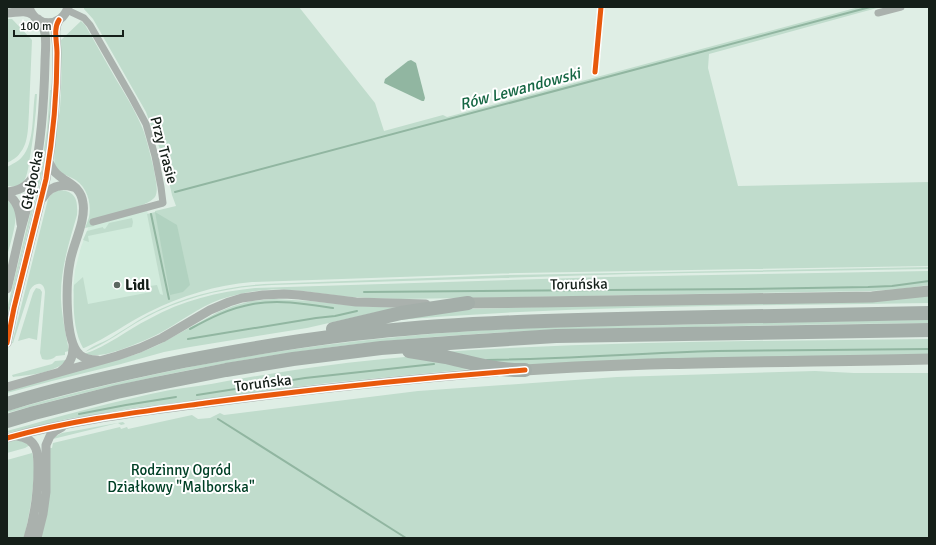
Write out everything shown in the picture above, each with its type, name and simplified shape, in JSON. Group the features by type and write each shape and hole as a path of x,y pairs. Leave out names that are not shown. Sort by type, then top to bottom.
{"highway":[{"path":"290,343 330,329 394,315 468,303"},
{"path":"7,404 31,396 120,374 223,353 376,332 461,325 575,320 929,313"},
{"name":"Toruńska","path":"7,421 118,392 226,370 293,359 380,348 556,336 929,330"},
{"path":"380,348 435,355 505,370 525,370"}],"main road":[{"name":"Toruńska","path":"468,303 872,297 929,291"},
{"name":"Toruńska","path":"525,370 587,366 929,359"}],"street":[{"path":"595,72 601,7"},
{"path":"878,13 887,9 901,7"},
{"path":"7,13 29,12 44,22 50,23 60,20 68,8"},
{"name":"Przy Trasie","path":"68,8 84,18 90,25 146,124 155,156 163,203 93,222"},
{"name":"Głębocka","path":"7,289 21,229 29,204 42,124 45,77 45,32 42,25 33,14"},
{"name":"Głębocka","path":"7,343 49,162 56,100 56,28 60,20"},
{"path":"49,162 55,172 76,188 83,200 84,208 68,273 68,315 73,352 70,363 63,370 55,374"},
{"path":"7,193 23,188 35,174"},
{"path":"39,207 44,196 54,188 65,185 76,188"},
{"path":"7,193 14,199 18,206 21,229"},
{"name":"Toruńska","path":"7,387 106,359 152,343 198,316 219,306 242,298 268,294 284,294 356,302 409,304 468,303"},
{"path":"73,344 77,352 85,358 96,360 106,359"},
{"name":"Toruńska","path":"10,437 65,424 111,416 270,394 372,383 525,370"},
{"path":"37,538 43,514 46,492 46,445 50,436 65,424"},
{"path":"10,437 26,438 36,448 38,476 37,498 28,538"}],"shaded area":[{"path":"411,60 416,63 425,98 424,101 384,83 385,79"},
{"path":"146,204 163,295 78,311 73,290 75,270 81,247 92,218"},
{"path":"155,212 177,225 190,285 183,292 170,295"}],"green space":[{"path":"84,7 299,7 375,103 384,131 443,115 447,117 859,7 877,7 709,54 708,68 738,186 929,182 929,266 518,273 239,283 199,292 174,301 149,312 101,340 83,348 75,326 74,285 83,277 88,304 151,292 150,286 157,285 160,294 163,295 147,214 176,206 164,160 146,112 93,19"},
{"path":"7,19 12,19 32,40 27,139 19,155 7,163"},
{"path":"81,21 85,25 128,99 141,125 151,156 157,187 155,197 151,201 135,208 92,220 94,226 85,228 90,211 87,194 77,181 58,170 54,161 61,99 61,40"},
{"path":"50,90 52,90 49,128 42,173 7,317 7,309 41,169 47,130"},
{"path":"35,94 37,94 35,120 27,175 24,181 20,184 7,186 7,167 20,159 29,144"},
{"path":"59,190 72,194 75,197 77,205 77,215 66,257 61,289 62,313 69,351 65,352 65,355 56,356 52,359 46,360 42,359 40,353 45,292 41,284 34,285 30,290 12,343 48,199 53,193"},
{"path":"7,200 14,207 16,214 7,256"},
{"path":"132,218 132,227 88,236 89,242 83,240 87,231 103,227 105,229 109,223"},
{"path":"929,267 929,269 630,274 255,286 206,294 158,311 93,349 85,352 162,308 190,298 219,290 249,285 509,275"},
{"path":"929,271 929,285 871,291 400,299 348,297 283,289 260,290 236,295 212,303 156,335 120,350 98,355 84,354 101,347 141,323 174,307 200,298 255,288 607,277"},
{"path":"36,288 40,289 42,292 37,340 29,338 18,341 33,293"},
{"path":"929,296 929,303 583,309 445,316 376,322 451,310 472,309"},
{"path":"274,299 357,306 404,308 377,312 307,328 164,352 7,393 7,391 137,354 158,345 218,312 233,306 251,301"},
{"path":"929,320 929,323 523,331 454,335 368,343 263,357 160,376 109,387 7,413 7,411 54,398 196,366 243,357 339,343 387,338 458,332 565,327"},
{"path":"929,339 929,355 520,366 442,352 503,348 625,344"},
{"path":"405,357 421,358 471,369 328,383 134,408 67,419 7,433 7,431 68,414 170,390 315,367"},
{"path":"67,360 56,368 42,373 13,377 12,375 52,364 55,361"},
{"name":"Rodzinny Ogród Działkowy \"Malborska\"","path":"815,371 854,373 929,373 929,538 41,538 50,487 50,448 52,448 53,443 120,427 121,429 127,427 128,429 192,415 198,419 210,418 220,413 224,415 418,391 617,377"},
{"path":"123,422 125,424 121,425 118,423 53,439 62,433"},
{"path":"19,440 30,445 7,453 7,442"},
{"path":"32,453 34,460 33,489 24,538 7,538 7,460"}],"waterway":[{"name":"Rów Lewandowski","path":"175,192 870,7"},
{"path":"151,214 169,299"},
{"path":"364,292 868,287 892,286 929,281"},
{"path":"190,329 220,314 253,304 283,302 333,308"},
{"path":"188,339 335,316 357,311"},
{"path":"487,360 717,351 929,349"},
{"path":"197,395 305,378 434,364"},
{"path":"79,414 176,397"},
{"path":"218,419 406,538"}],"cycle path":[{"path":"595,72 601,7"},
{"path":"7,343 14,308 46,179 51,148 57,69 56,27 59,20"},
{"path":"7,438 81,421 206,403 365,384 525,370"}],"place":[{"name":"Lidl","path":"117,285"}]}
